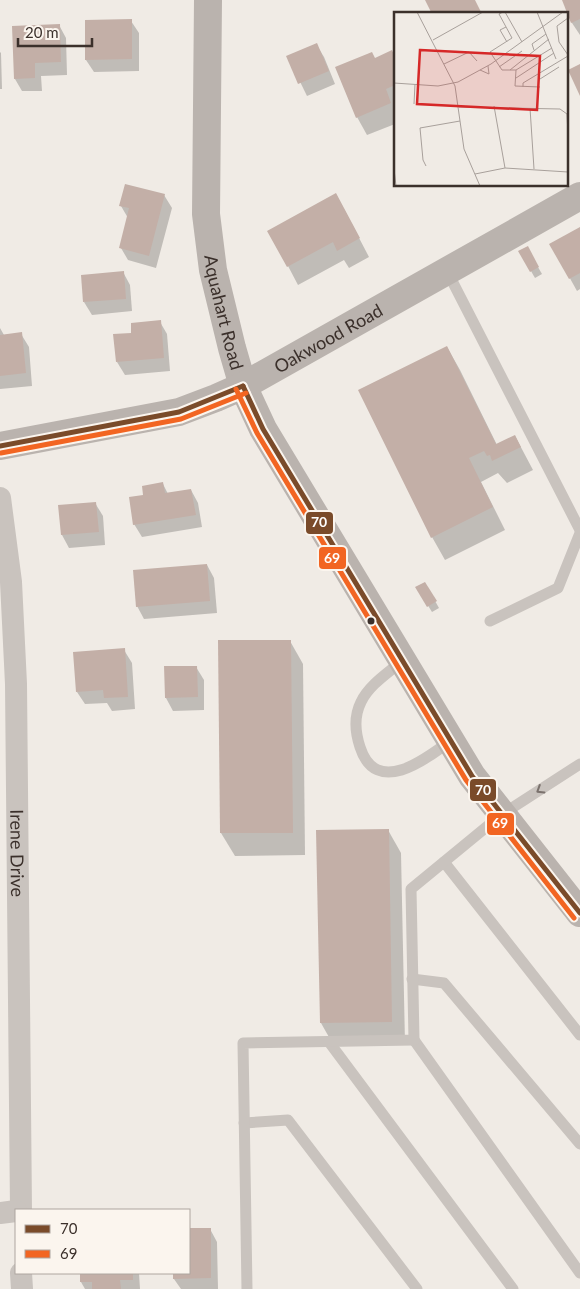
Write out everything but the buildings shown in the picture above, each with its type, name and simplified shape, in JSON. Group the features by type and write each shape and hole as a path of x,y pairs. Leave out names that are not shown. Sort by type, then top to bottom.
{"street":[{"name":"Aquahart Road","path":"208,0 206,214 213,270 243,386 263,429 472,776 580,913"},
{"name":"Oakwood Road","path":"0,446 179,412 216,398 243,386 580,196"},
{"name":"Irene Drive","path":"0,498 12,582 16,684 9,833 21,1209"},
{"path":"0,1213 15,1211"},
{"path":"22,1274 22,1289"}],"lane":[{"path":"447,271 580,532 558,588 490,621"},
{"path":"402,661 376,683 362,701 356,722 356,732 362,752 368,763 376,770 385,773 409,768 430,756 450,740"},
{"path":"580,764 501,815 411,889 414,1040 580,1273"},
{"path":"444,862 580,1035"},
{"path":"412,979 444,983 580,1144"},
{"path":"247,1289 243,1043 414,1040"},
{"path":"329,1042 513,1289"},
{"path":"244,1123 288,1120 417,1289"}],"transit line":[{"name":"70","path":"243,386 263,429 472,776 580,913"},
{"name":"70","path":"0,446 179,412 243,386"},
{"name":"69","path":"236,389 257,433 466,780 574,918"},
{"name":"69","path":"1,453 181,419 246,393"}]}
